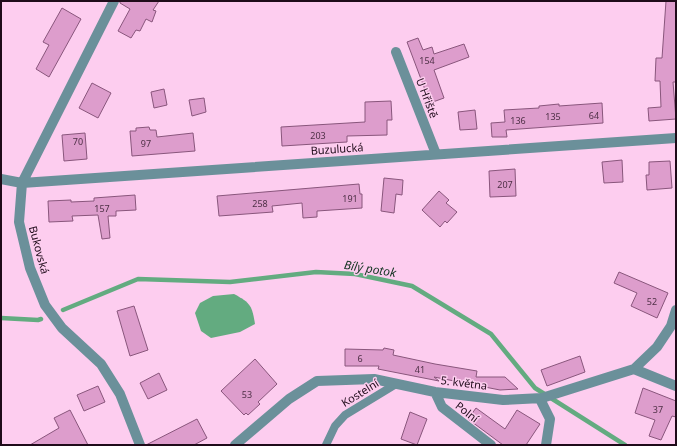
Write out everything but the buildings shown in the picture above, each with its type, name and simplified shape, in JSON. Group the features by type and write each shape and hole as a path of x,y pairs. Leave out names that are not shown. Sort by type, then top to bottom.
{"street":[{"name":"Bukovská","path":"114,1 22,183 19,222 30,268 45,305 62,328 101,364 120,394 140,445"},
{"name":"U Hřiště","path":"396,52 436,154"},
{"name":"Buzulucká","path":"1,179 22,183 676,138"},
{"name":"5. května","path":"235,445 289,399 317,381 374,379 435,392 503,400 541,399 634,369 656,347 671,326 676,310"},
{"path":"634,369 676,386"},
{"name":"Polní","path":"435,392 442,407 491,445"},
{"path":"541,399 550,419 546,445"}],"lane":[{"name":"Kostelní","path":"326,445 335,426 345,415 396,384"}],"shaded area":[{"path":"234,294 250,306 255,324 240,332 211,338 201,331 195,313 200,303 213,296"}],"waterway":[{"name":"Bílý potok","path":"63,310 138,279 230,282 316,272 355,274 412,286 491,334 535,388 625,445"},
{"name":"Bílý potok","path":"1,318 41,319"}]}
